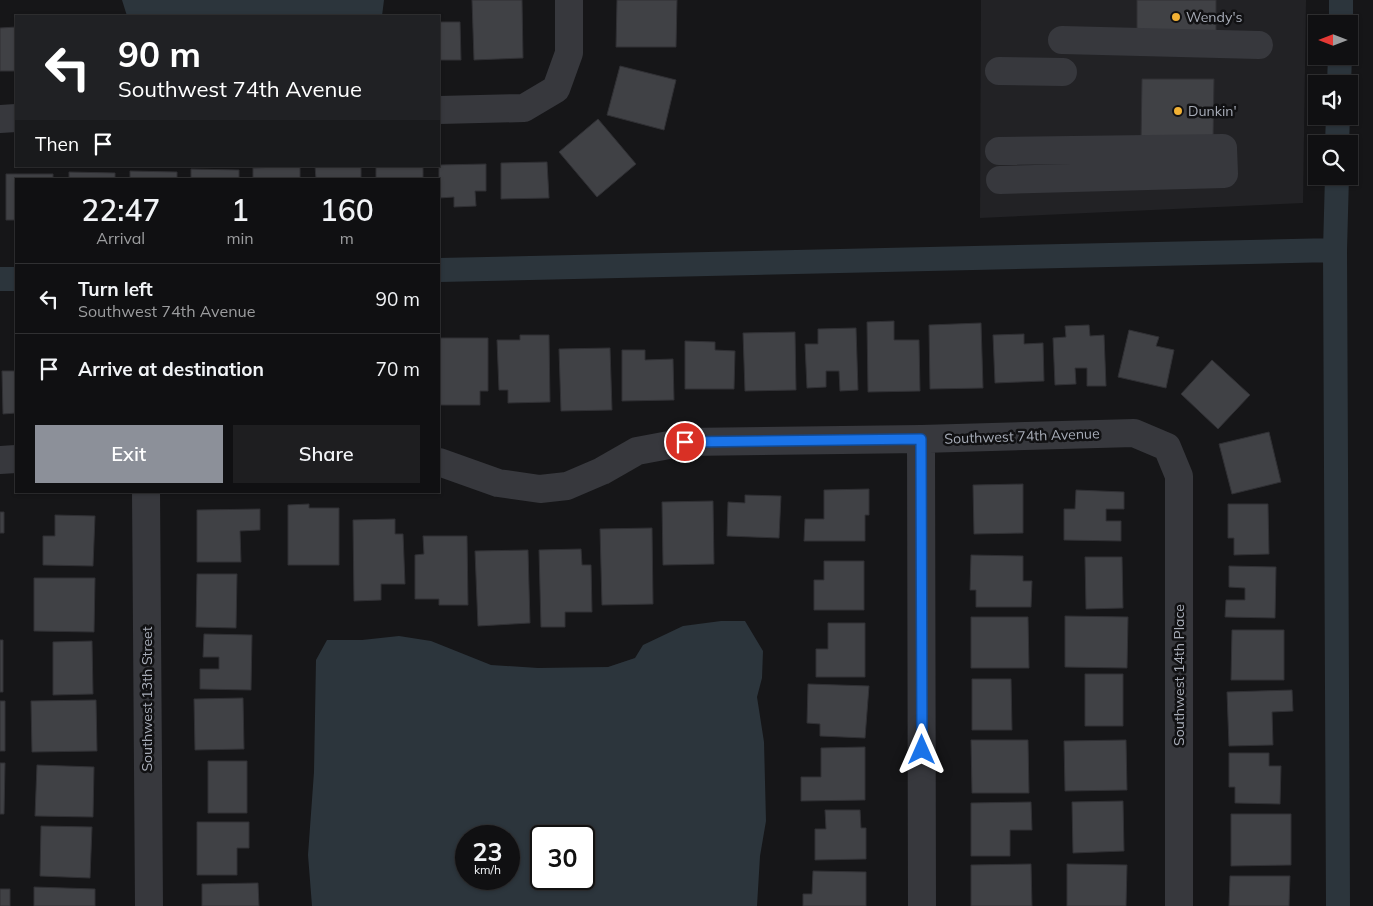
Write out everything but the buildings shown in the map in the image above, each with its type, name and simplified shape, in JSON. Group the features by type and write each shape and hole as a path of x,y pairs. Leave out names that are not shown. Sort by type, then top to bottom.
{"street":[{"path":"440,110 524,108 556,89 569,53 569,0"},
{"path":"1062,40 1259,45"},
{"path":"1000,72 1063,72"},
{"path":"0,118 15,118"},
{"path":"1000,151 1223,148 1224,174 1000,180"},
{"name":"Southwest 74th Avenue","path":"440,462 498,483 540,489 566,486 602,471 637,451 685,442 921,439 1134,433 1167,447"},
{"path":"921,439 922,906"},
{"name":"Southwest 14th Place","path":"1167,447 1179,476 1179,906"},
{"path":"0,460 15,460"},
{"name":"Southwest 13th Street","path":"146,493 149,906"}],"shaded area":[{"path":"122,0 384,0 382,15 127,15"},
{"path":"981,0 1306,0 1303,203 980,218"},
{"path":"721,621 745,621 763,651 762,678 757,697 764,742 766,821 760,856 757,906 312,906 308,855 314,772 316,660 327,640 362,640 399,636 431,641 491,665 538,668 608,667 635,658 643,645 683,626"}],"waterway":[{"path":"1341,0 1341,15"},
{"path":"1339,75 1340,65"},
{"path":"1337,135 1338,125"},
{"path":"1337,185 1335,250 1338,906"},
{"path":"440,270 1335,250"},
{"path":"0,279 15,279"}],"place":[{"name":"Wendy's","path":"1176,17"},
{"name":"Dunkin'","path":"1178,111"}],"route":[{"path":"685,442 921,439 922,750"}]}
